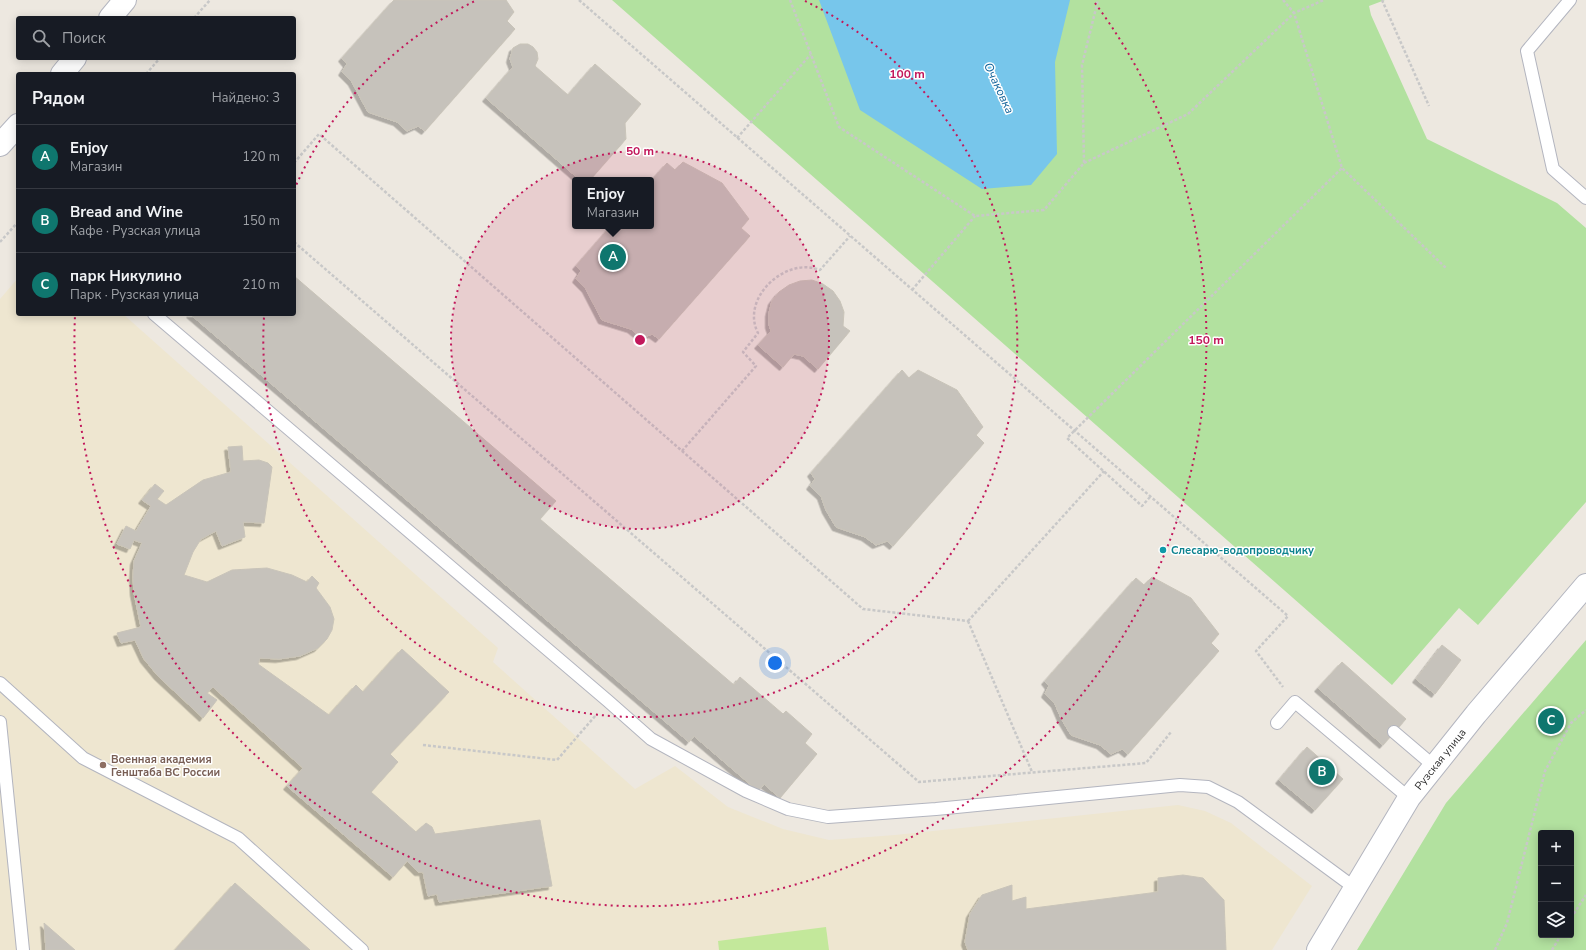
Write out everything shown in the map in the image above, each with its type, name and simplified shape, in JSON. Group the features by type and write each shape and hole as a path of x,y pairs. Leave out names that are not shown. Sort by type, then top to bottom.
{"street":[{"path":"112,16 126,0"},
{"path":"64,72 74,60"},
{"path":"0,146 16,127"},
{"name":"Рузская улица","path":"1318,950 1409,798 1481,708 1586,585"}],"lane":[{"path":"1570,0 1527,51 1553,169 1586,198"},
{"path":"156,316 651,739 746,791 788,809 828,817 936,810 1180,785 1208,787 1238,802 1355,888"},
{"path":"0,683 83,758 238,838 362,950"},
{"path":"1277,723 1295,702 1409,798"},
{"path":"0,722 23,950"},
{"path":"1394,732 1434,766"}],"path":[{"path":"196,16 210,0"},
{"path":"579,0 1288,616 1256,651 1295,702"},
{"path":"790,0 839,127 975,216 1044,210 1084,163 1188,114 1294,13 1324,0"},
{"path":"1084,163 1082,64 1098,0"},
{"path":"1283,0 1294,13 1342,168 1447,269"},
{"path":"1382,0 1429,106"},
{"path":"737,138 810,54"},
{"path":"148,72 158,60"},
{"path":"296,162 319,134 863,608 968,620"},
{"path":"1150,497 1142,506 1067,438 1342,168"},
{"path":"912,290 975,216"},
{"path":"0,242 16,224"},
{"path":"682,451 756,366 743,352 758,332 755,327 755,310 760,295 770,282 783,272 798,268 814,267 820,270 850,236"},
{"path":"296,244 919,782 1146,763 1172,732"},
{"path":"968,620 1104,471"},
{"path":"968,620 1032,772"},
{"path":"423,745 557,760 608,701"},
{"path":"1494,950 1507,923 1545,771 1571,723 1586,710"},
{"path":"1574,913 1586,895"},
{"path":"1552,950 1559,938"}],"shaded area":[{"path":"16,280 16,316 125,316 498,648 493,662 635,789 675,766 728,807 783,829 829,840 895,835 1178,805 1205,811 1231,823 1312,886 1272,950 0,950 0,299"}],"green space":[{"path":"612,0 1385,0 1369,6 1371,15 1427,139 1557,203 1586,228 1586,502 1478,625 1459,608 1392,685"},
{"path":"1586,640 1586,950 1357,950 1446,803"},
{"path":"826,927 829,950 719,950 718,941"}],"water":[{"name":"Очаковка","path":"819,0 1070,0 1055,62 1057,154 1031,185 982,189 860,110"}],"building":[{"path":"394,0 506,0 514,12 507,21 515,29 425,131 418,126 407,131 397,122 368,112 352,82 342,72 347,64 342,58"},
{"path":"520,44 528,44 533,47 537,52 538,59 535,66 568,95 595,64 641,104 625,123 626,139 593,177 577,177 486,98 513,67 510,59 513,48"},
{"path":"683,162 722,183 749,219 741,228 750,236 659,339 652,334 642,338 631,329 602,320 586,289 576,279 581,271 576,266 608,229 654,229 654,178 667,163 675,170"},
{"path":"296,278 556,501 540,519 734,685 740,677 783,714 786,711 812,734 805,743 817,754 780,798 764,784 758,791 694,736 689,742 192,316 296,316"},
{"path":"812,280 823,284 833,291 840,301 844,312 843,326 850,331 818,369 803,356 794,354 783,367 758,345 771,331 769,325 769,313 772,301 779,292 789,285 800,281"},
{"path":"902,370 909,378 918,370 957,390 983,427 976,435 984,443 893,546 887,541 876,545 865,537 836,527 826,510 821,496 810,486 815,479 811,473"},
{"path":"242,446 243,461 259,460 268,463 272,467 264,523 243,522 245,537 222,546 216,531 201,539 193,552 184,575 207,582 232,570 267,568 292,575 307,582 312,576 319,583 316,588 330,607 334,619 332,630 327,639 318,648 300,656 279,659 260,658 258,664 329,715 356,685 363,692 402,649 449,692 390,754 398,762 371,792 416,832 426,823 432,827 435,834 540,820 552,886 439,902 437,894 428,896 423,872 418,872 407,861 393,877 287,786 303,768 213,687 207,693 217,700 203,718 158,676 144,659 135,640 121,643 117,633 141,627 134,593 133,577 134,561 142,543 134,540 130,549 117,544 126,526 136,531 151,506 142,500 155,484 164,491 157,499 166,505 203,480 231,472 228,447"},
{"path":"1152,577 1191,598 1219,634 1211,643 1219,651 1128,754 1122,749 1111,754 1100,745 1071,735 1055,704 1045,694 1049,686 1045,681 1136,578 1144,585"},
{"path":"1442,645 1461,660 1435,694 1416,679"},
{"path":"1342,662 1406,719 1383,745 1318,688"},
{"path":"1307,747 1343,779 1315,810 1279,780"},
{"path":"1183,875 1203,878 1224,900 1226,950 968,950 965,942 970,914 982,895 1012,885 1012,901 1026,897 1026,909 1158,892 1158,878"},
{"path":"235,883 310,950 175,950"},
{"path":"44,923 75,950 46,950"}],"place":[{"name":"Enjoy","path":"613,257"},
{"name":"Слесарю-водопроводчику","path":"1163,550"},
{"name":"парк Никулино","path":"1551,721"},
{"name":"Военная академия Генштаба ВС России","path":"103,765"},
{"name":"Bread and Wine","path":"1322,772"}]}
